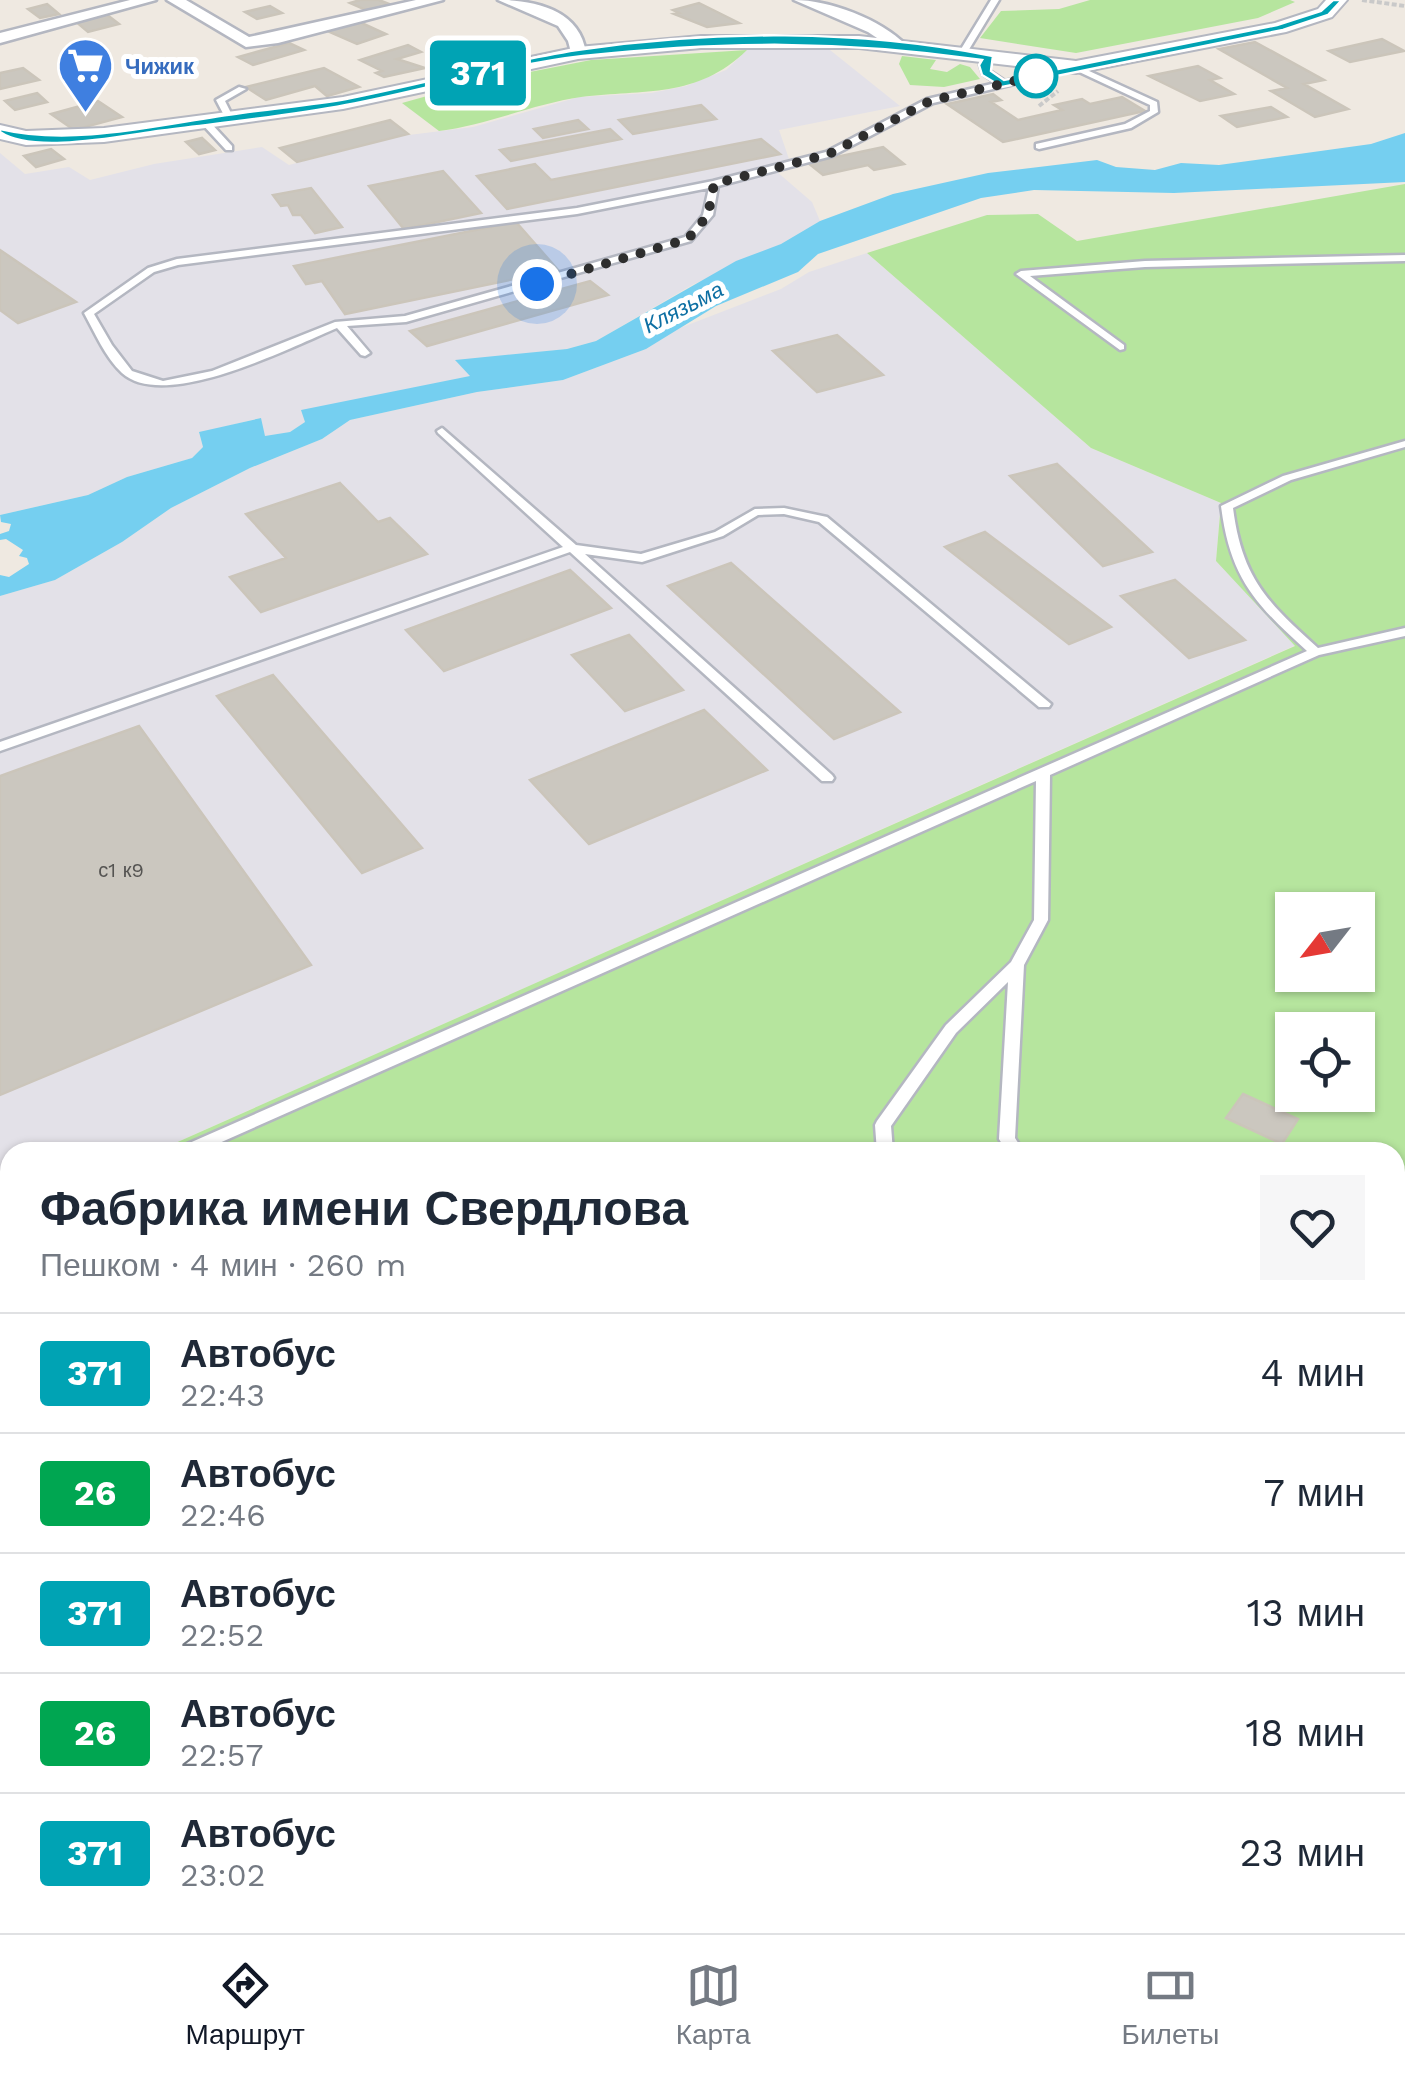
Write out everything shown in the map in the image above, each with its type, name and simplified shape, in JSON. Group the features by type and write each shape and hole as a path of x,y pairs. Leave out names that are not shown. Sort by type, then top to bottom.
{"street":[{"path":"0,38 148,0"},
{"path":"176,0 246,42 278,38 435,0"},
{"path":"506,0 569,24 578,39 578,54"},
{"path":"802,0 874,30 898,45"},
{"path":"0,142 104,135 230,118 260,121 305,115 578,54 761,40 898,45 1076,68 1279,28 1324,13 1331,1"},
{"path":"0,132 26,138"}],"lane":[{"path":"962,54 994,0"},
{"path":"989,58 984,65 986,72 1002,83"},
{"path":"714,184 708,215 688,239 406,320 339,324 216,374 163,384 128,373 88,313 151,270 177,262 577,212 714,184 829,154 930,101 1076,68 1154,104 1154,112 1128,126 1039,146"},
{"path":"230,118 220,100 242,88"},
{"path":"205,122 229,148"},
{"path":"1120,347 1022,274 1106,266 1405,258"},
{"path":"339,324 365,353"},
{"path":"442,431 827,778"},
{"path":"1314,652 1266,607 1238,568 1227,506 1287,478 1405,444"},
{"path":"0,747 572,548 642,558 719,534 756,512 784,510 822,519 1044,704"},
{"path":"207,1142 1314,652 1405,632"},
{"path":"884,1142 883,1125 951,1030 1017,965 1042,920 1042,775"},
{"path":"1010,1142 1017,965"}],"path":[{"path":"1362,0 1405,6"}],"shaded area":[{"path":"747,50 830,50 900,106 779,130 789,159 769,165 812,202 820,221 781,244 692,285 596,341 567,349 456,361 471,376 302,411 305,422 290,432 265,437 260,418 199,433 203,447 192,458 127,477 88,495 0,515 0,153 25,174 69,167 90,180 154,164 262,147 289,165 401,136 473,127 579,97 651,93 686,86 726,70"},
{"path":"867,253 1091,448 1221,503 1216,561 1296,645 178,1142 0,1142 0,596 55,580 122,542 171,508 250,468 322,439 350,420 477,392 563,380 646,349 680,328 781,289 809,272"}],"green space":[{"path":"1090,0 1295,2 1258,18 1076,53 980,38 1001,11 1059,9"},
{"path":"747,50 728,66 689,84 563,100 439,131 402,103 445,91 453,96 511,82 504,77 591,60"},
{"path":"902,56 936,60 930,69 947,72 960,64 970,67 980,79 944,87 910,85 899,64"},
{"path":"1405,184 1405,1142 178,1142 1295,646 1216,561 1221,503 1091,448 867,253 987,215 1038,214 1077,241"}],"water":[{"name":"Клязьма","path":"1405,133 1405,182 1174,193 1034,190 981,198 818,254 798,272 716,306 646,349 563,380 477,392 350,420 322,439 250,468 171,508 122,542 55,580 0,596 0,575 9,577 29,564 27,558 19,556 23,550 6,539 0,540 0,534 9,531 11,524 1,522 0,515 88,495 127,477 192,458 203,447 199,432 261,418 265,436 290,432 305,422 301,410 470,376 455,360 567,349 596,341 736,261 781,244 820,221 893,194 988,173 1097,160 1116,167 1155,170 1181,163 1219,165 1371,144"}],"building":[{"path":"360,0 389,4 368,11 350,3"},
{"path":"699,3 739,23 707,27 674,14 679,13 673,10"},
{"path":"47,4 59,14 40,18 28,9"},
{"path":"270,6 282,13 257,19 245,12"},
{"path":"106,14 119,24 88,32 75,21"},
{"path":"355,20 386,34 357,44 325,30"},
{"path":"1382,39 1404,51 1350,62 1329,51"},
{"path":"1255,42 1324,80 1304,84 1348,109 1315,117 1271,91 1287,88 1219,49"},
{"path":"289,43 304,50 253,65 238,57"},
{"path":"408,45 421,52 397,59 425,68 384,77 376,73 382,71 360,60"},
{"path":"1198,66 1220,78 1210,80 1234,94 1200,101 1149,76"},
{"path":"23,68 39,80 0,89 0,73"},
{"path":"324,68 359,87 327,96 315,86 266,100 246,87"},
{"path":"37,93 47,102 15,110 5,101"},
{"path":"993,94 1001,100 991,102 1018,120 1062,110 1054,105 1082,99 1090,104 1122,97 1145,111 1003,142 947,104"},
{"name":"Чижик","path":"98,101 122,117 74,130 51,114"},
{"path":"701,105 716,119 633,134 619,120"},
{"path":"1271,107 1287,117 1237,127 1221,116"},
{"path":"390,120 408,134 297,162 280,148"},
{"path":"578,120 588,129 543,138 534,129"},
{"path":"610,129 621,139 511,161 500,150"},
{"path":"202,138 215,150 199,154 186,142"},
{"path":"761,139 780,154 507,209 477,176 535,164 551,180"},
{"path":"883,147 904,164 874,170 868,165 823,175 808,163"},
{"path":"51,149 64,159 36,167 24,156"},
{"path":"443,171 481,213 404,229 369,186"},
{"path":"311,188 342,227 315,233 301,215 293,215 288,205 281,206 273,195"},
{"path":"516,222 558,270 345,314 322,281 306,284 294,266"},
{"path":"0,250 76,302 18,323 0,310"},
{"path":"590,281 608,295 427,346 410,331"},
{"path":"837,335 883,375 817,392 773,351"},
{"path":"1057,464 1152,552 1103,566 1010,476"},
{"path":"340,483 378,522 390,518 427,554 261,612 230,577 286,558 246,514"},
{"path":"985,532 1111,627 1069,644 945,547"},
{"path":"731,563 900,712 834,739 668,586"},
{"path":"570,570 611,608 444,671 406,630"},
{"path":"1175,580 1245,640 1189,658 1121,596"},
{"path":"629,635 683,690 625,711 572,655"},
{"path":"273,675 422,848 362,873 217,696"},
{"path":"704,710 767,770 589,844 530,780"},
{"path":"139,726 311,965 0,1095 0,776"},
{"path":"1243,1094 1275,1109 1275,1112 1298,1119 1283,1142 1226,1118"}],"bus line":[{"name":"371","path":"0,132 58,139 104,135 342,103 499,67 578,54 701,42 825,40 902,45 989,58 984,65 986,72 1002,83 1279,28 1324,13 1337,0"}],"place":[{"name":"Чижик","path":"86,115"}],"route":[{"path":"537,284 688,239 708,215 714,184 829,154 930,101 1044,74 1036,76"}]}
